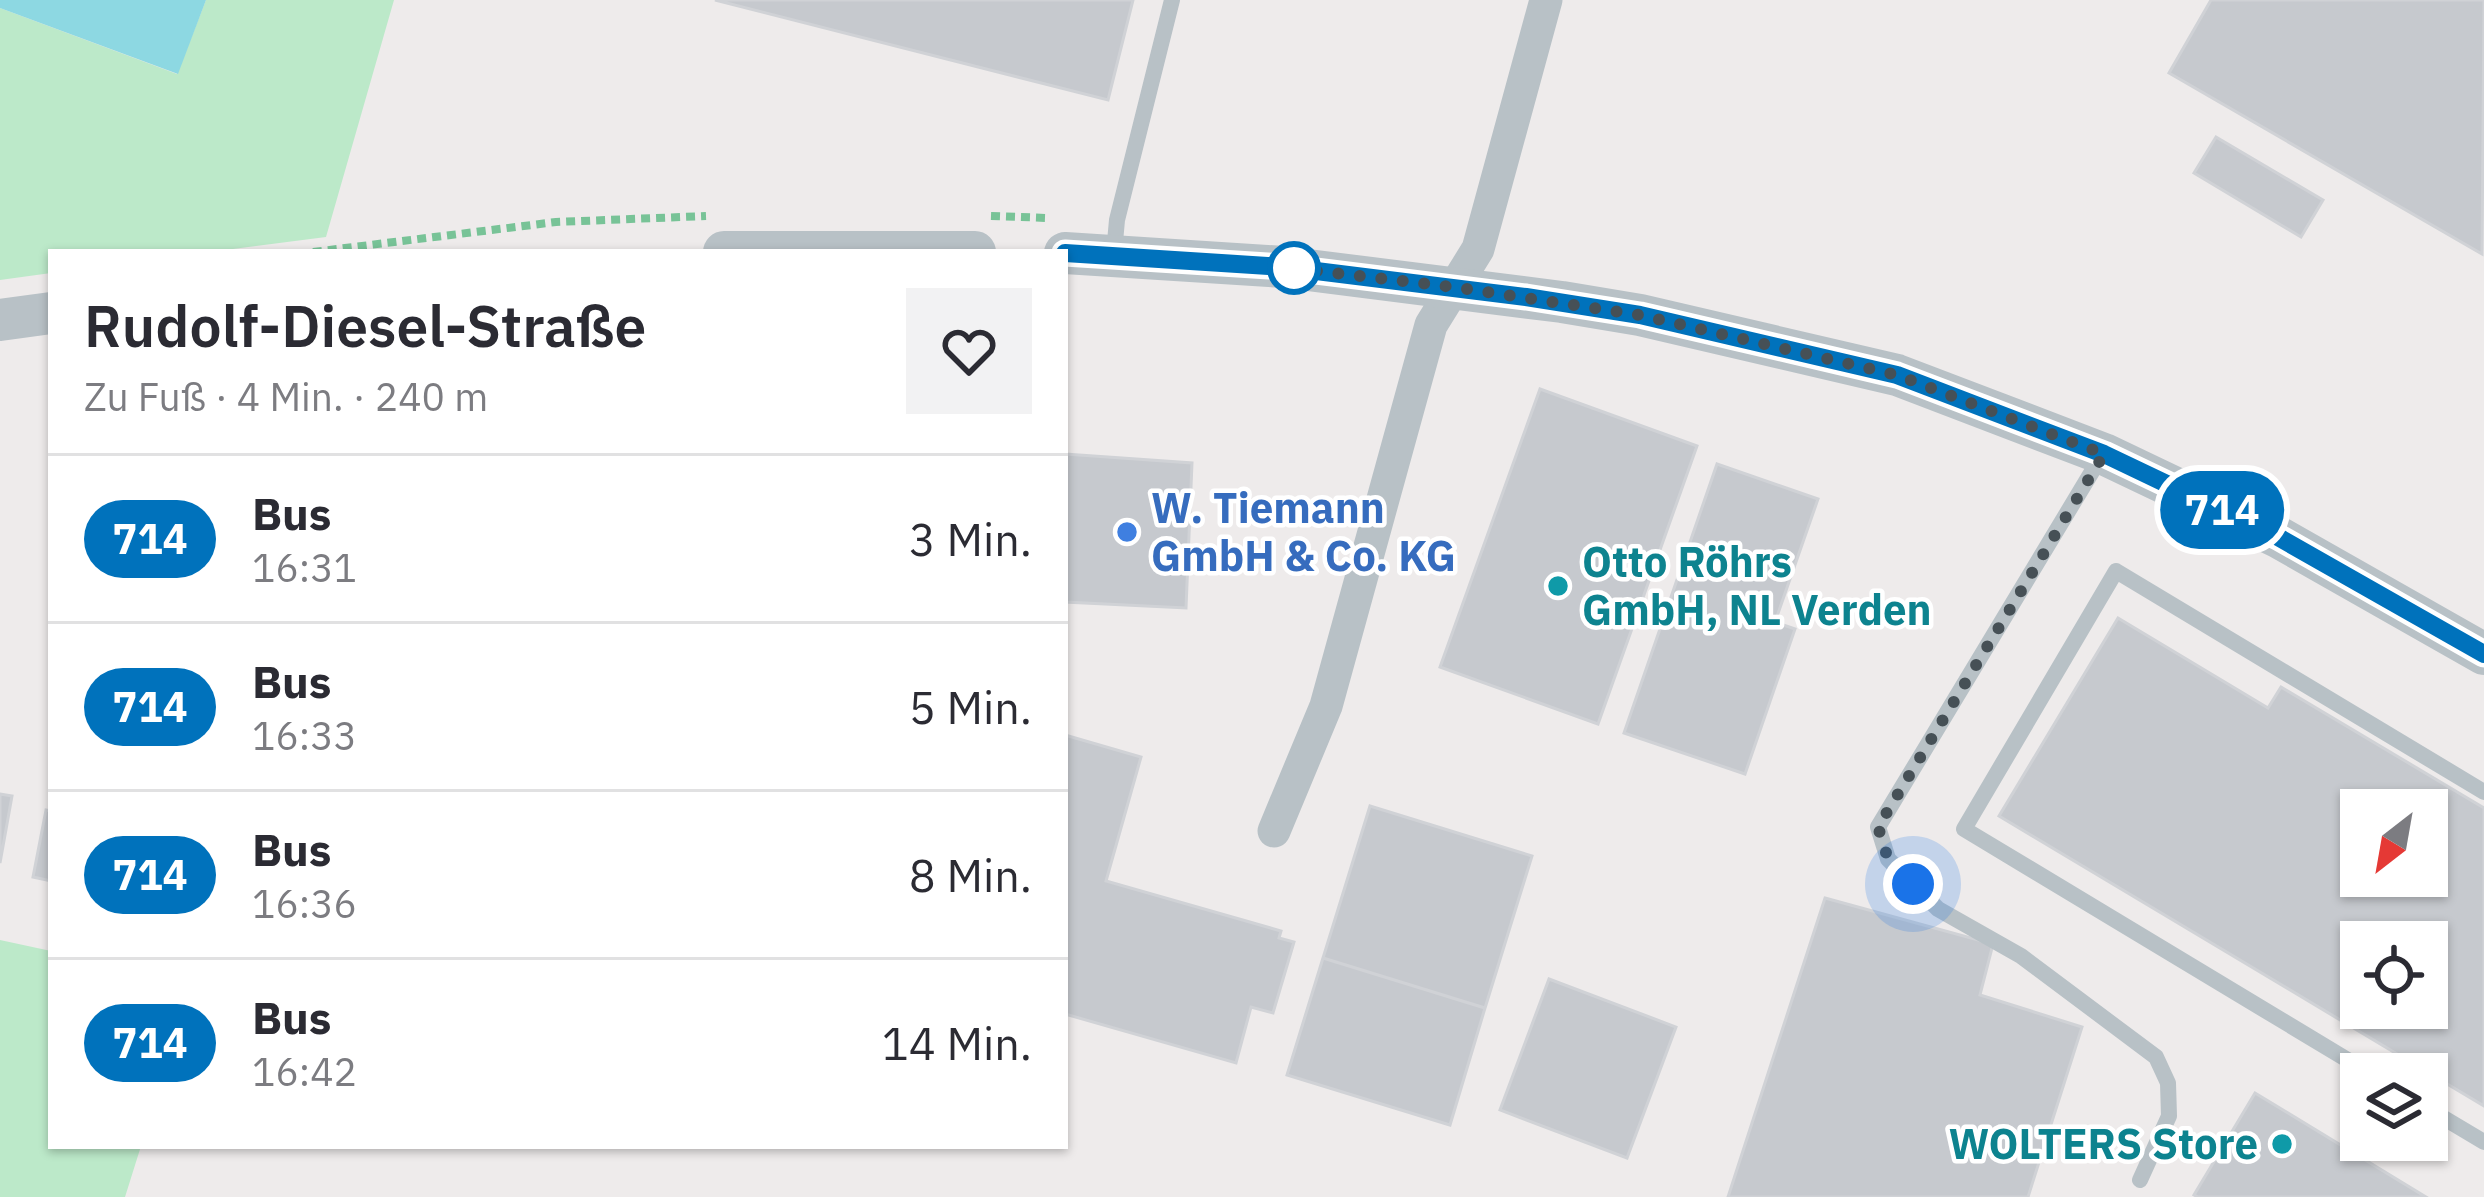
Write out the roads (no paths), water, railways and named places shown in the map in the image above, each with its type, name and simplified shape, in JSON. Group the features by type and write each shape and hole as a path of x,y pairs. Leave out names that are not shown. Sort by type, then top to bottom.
{"street":[{"path":"1274,831 1326,706 1431,326 1478,249 1546,0"},
{"path":"1068,253 1453,287 1640,315 1897,375 2104,454 2278,537 2484,654"},
{"path":"0,320 48,313"}],"lane":[{"path":"1114,254 1117,220 1172,0"},
{"path":"2104,454 1878,827 1888,859 1938,909 2021,956 2156,1057 2168,1083 2169,1116 2140,1180"},
{"path":"2340,1055 1964,829 2116,571 2484,793"},
{"path":"2448,1121 2484,1142"}],"water":[{"path":"0,0 206,0 178,74 0,8"}],"place":[{"name":"W. Tiemann GmbH & Co. KG","path":"1127,532"},
{"name":"Otto Röhrs GmbH, NL Verden","path":"1558,586"},
{"name":"WOLTERS Store","path":"2282,1144"}]}
